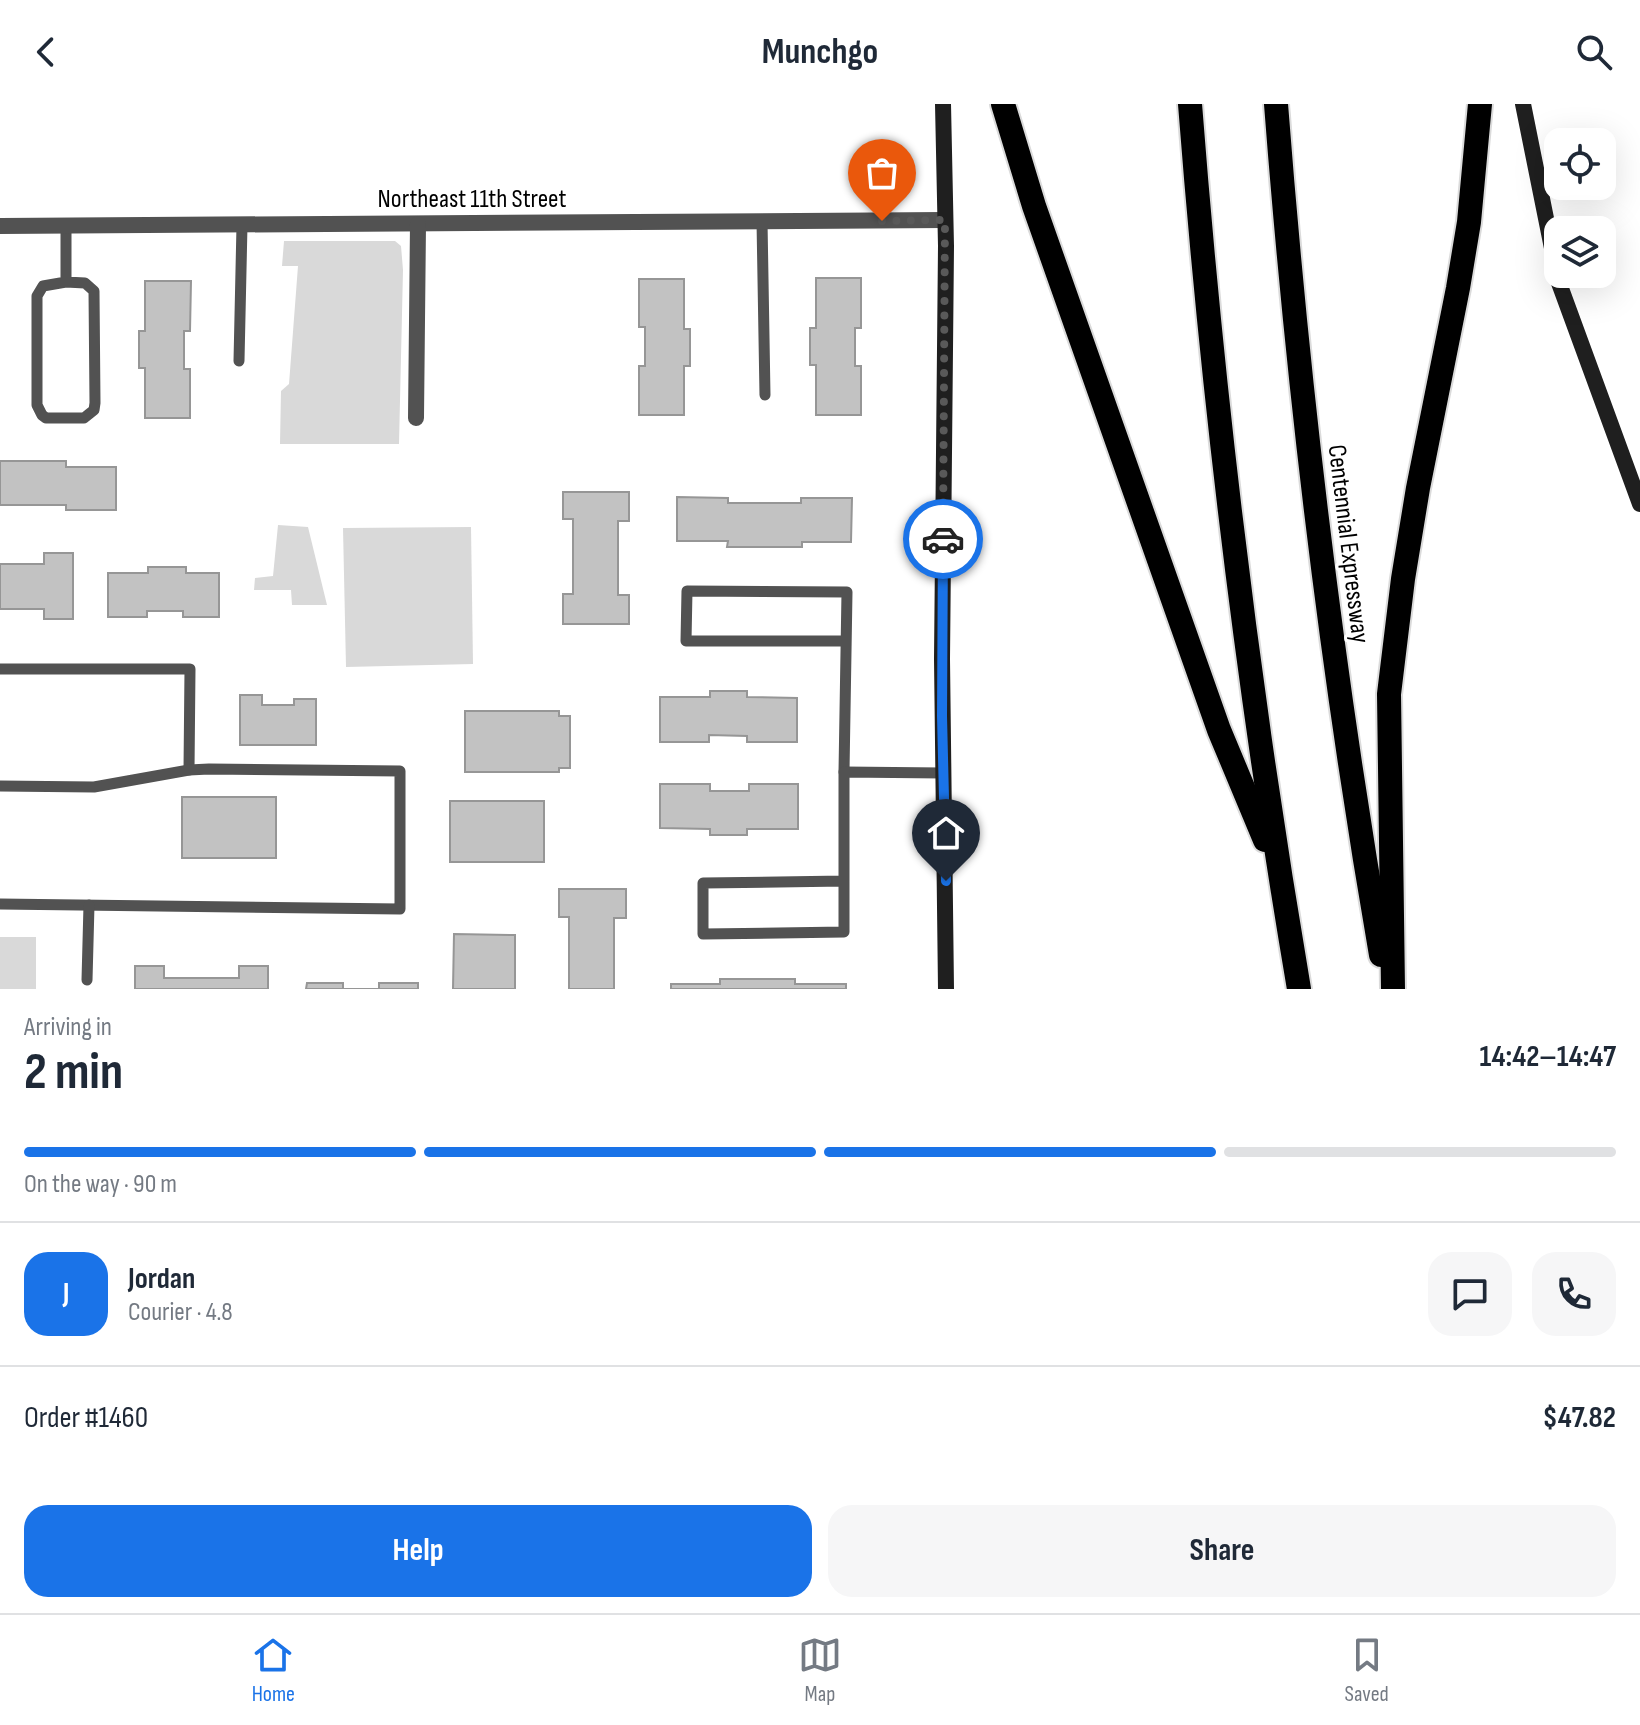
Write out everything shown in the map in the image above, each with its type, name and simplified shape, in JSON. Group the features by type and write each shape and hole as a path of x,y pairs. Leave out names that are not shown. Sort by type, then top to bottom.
{"highway":[{"path":"1003,104 1034,206 1219,730 1280,876"},
{"path":"1190,104 1215,389 1255,710 1299,989"},
{"name":"Centennial Expressway","path":"1276,104 1295,338 1312,485 1336,672 1386,989"},
{"path":"1393,989 1389,694 1415,503 1469,222 1480,104"}],"main road":[{"path":"943,104 946,989"},
{"path":"1523,104 1559,283 1640,504"}],"street":[{"name":"Northeast 11th Street","path":"0,226 945,220"},
{"path":"416,418 418,224"}],"lane":[{"path":"762,221 765,395"},
{"path":"239,361 242,225"},
{"path":"66,226 66,282"},
{"path":"66,282 85,283 94,291 94,410 84,418 46,418 37,405 37,296 43,286 66,282"},
{"path":"844,881 703,883 703,934 844,932 847,592 687,591 686,641 846,641"},
{"path":"0,669 190,669 189,770"},
{"path":"0,786 94,787 189,770 400,771 400,909 0,904"},
{"path":"844,772 943,773"},
{"path":"87,980 89,905"}],"shaded area":[{"path":"284,241 395,241 401,246 399,444 280,444 281,391 289,384 298,266 282,266"},
{"path":"278,525 308,527 327,605 292,605 291,590 254,590 255,578 273,576"},
{"path":"471,527 473,664 346,667 343,528"},
{"path":"0,937 36,937 36,989 0,989"}],"building":[{"path":"816,278 861,278 861,328 855,328 855,366 861,366 861,415 816,415 816,365 810,365 810,328 816,328"},
{"path":"639,279 684,279 684,329 690,329 690,366 684,366 684,415 639,415 639,366 645,366 645,327 639,327"},
{"path":"145,281 191,281 190,331 184,331 184,369 190,369 190,418 145,418 145,368 139,368 139,331 145,331"},
{"path":"0,461 66,461 66,467 116,467 116,510 66,510 66,505 0,505"},
{"path":"563,492 629,492 629,521 618,521 618,595 629,595 629,624 563,624 563,594 573,594 573,519 563,519"},
{"path":"677,497 728,498 728,503 801,503 801,498 852,498 851,542 802,542 802,547 727,547 728,541 677,541"},
{"path":"44,553 73,553 73,619 44,619 44,609 0,609 0,564 44,564"},
{"path":"148,567 186,567 186,573 219,573 219,617 183,617 183,611 147,611 147,617 108,617 108,573 148,573"},
{"path":"710,691 747,691 747,697 797,698 797,742 747,742 747,736 709,735 709,742 660,742 660,697 710,697"},
{"path":"240,695 262,695 262,705 294,705 294,699 316,699 316,745 240,745"},
{"path":"465,711 559,711 559,716 570,716 570,768 559,768 559,772 465,772"},
{"path":"660,784 710,784 710,791 749,791 749,784 798,784 798,829 747,829 747,835 710,835 710,829 660,828"},
{"path":"182,797 276,797 276,858 182,858"},
{"path":"450,801 544,801 544,862 450,862"},
{"path":"559,889 626,889 626,918 614,918 614,989 569,989 569,917 559,917"},
{"path":"454,934 515,935 515,989 453,989"},
{"path":"135,966 164,966 164,978 239,978 239,966 268,966 268,989 135,989"},
{"path":"720,979 795,979 795,984 846,984 846,989 671,989 671,984 720,984"},
{"path":"307,983 343,983 343,989 306,989"},
{"path":"379,983 418,983 418,989 379,989"}],"way so far":[{"path":"882,221 945,220 943,539"}],"route":[{"path":"943,539 942,716 946,881"}]}
